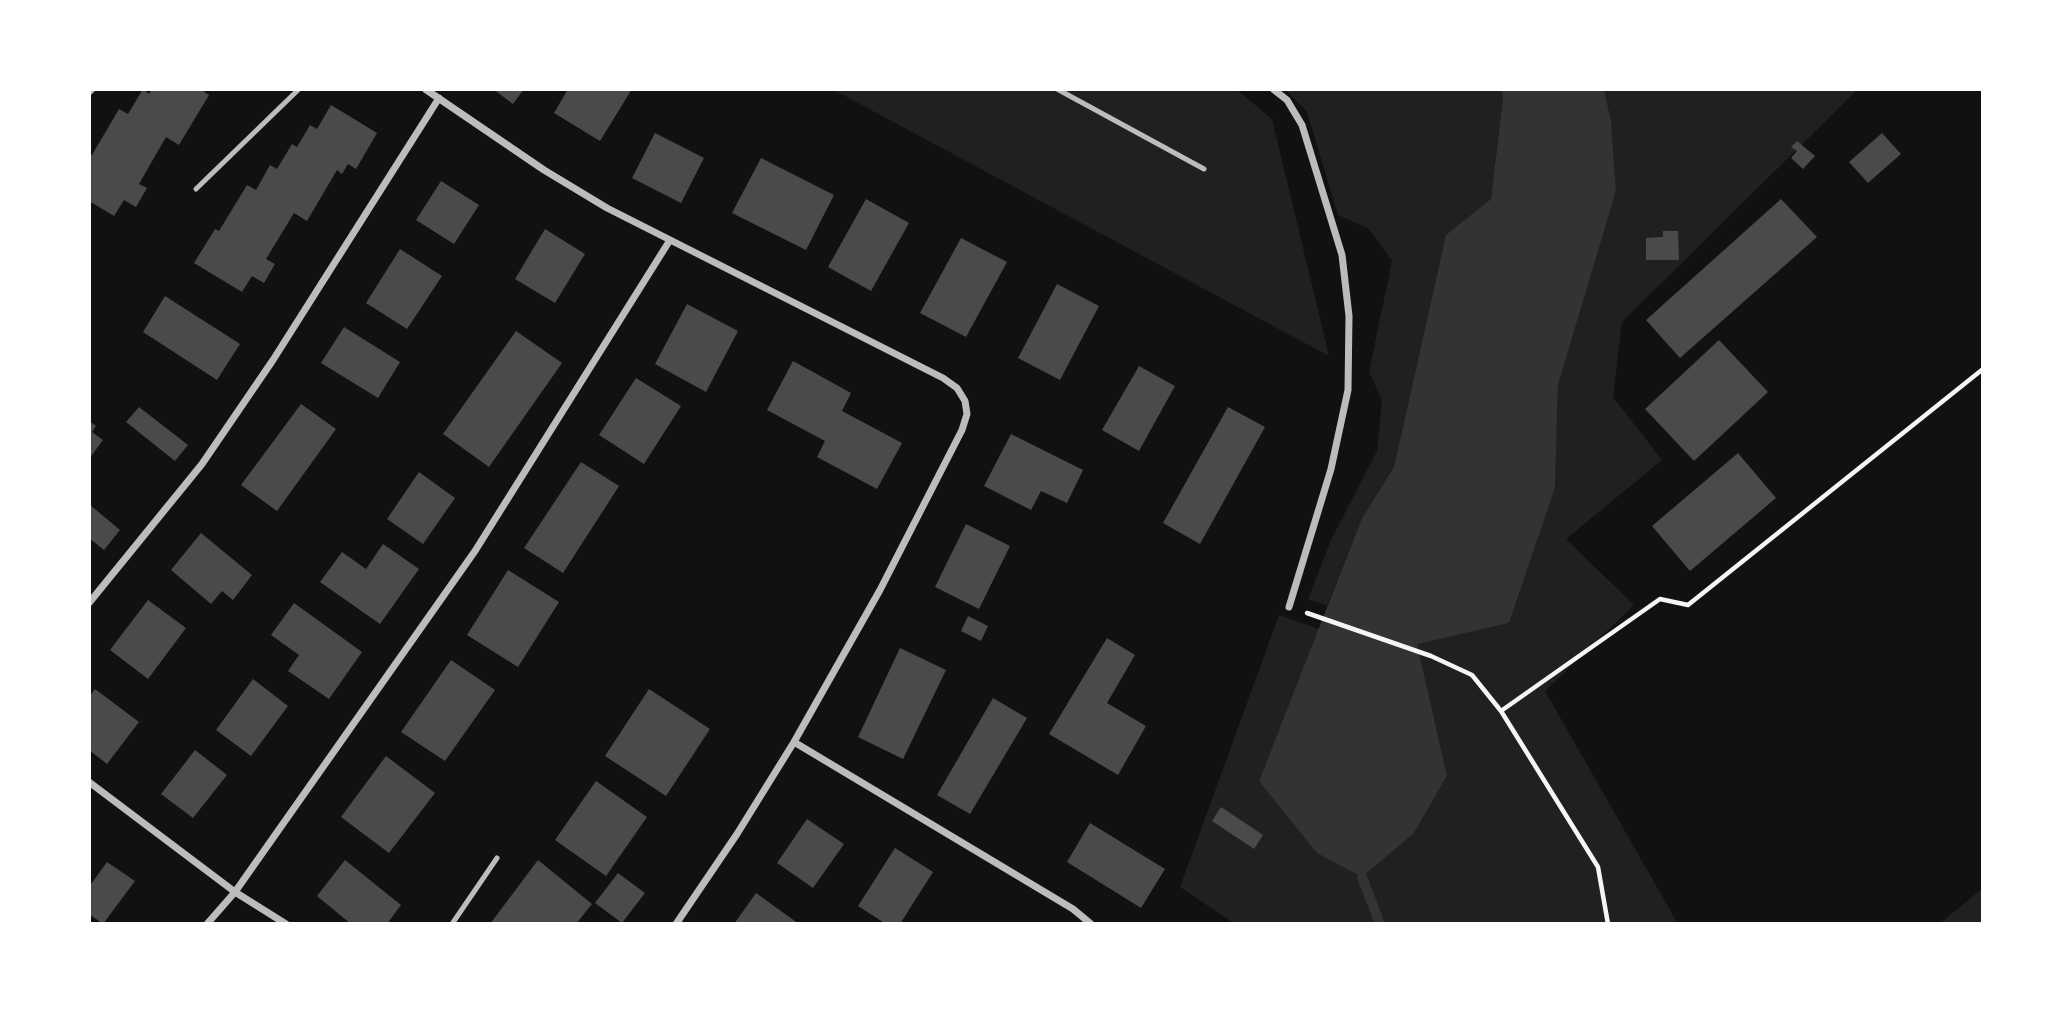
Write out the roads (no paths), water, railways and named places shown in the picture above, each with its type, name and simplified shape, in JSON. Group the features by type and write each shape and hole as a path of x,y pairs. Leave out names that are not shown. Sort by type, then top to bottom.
{"street":[{"path":"425,89 544,170 607,208 943,378 957,388 965,401 967,414 962,430 880,590 794,742 737,834 676,924"},
{"path":"1273,89 1287,100 1302,125 1342,255 1349,316 1348,390 1340,429 1331,469 1289,607"},
{"path":"89,603 216,443 273,360 439,98"},
{"path":"207,924 235,892 475,551 670,240"},
{"path":"794,742 1073,909 1091,924"},
{"path":"89,782 235,892 286,924"}],"lane":[{"path":"196,189 299,89"},
{"path":"1058,89 1204,169"},
{"path":"452,924 497,858"}],"waterway":[{"path":"1362,877 1380,924"}]}
